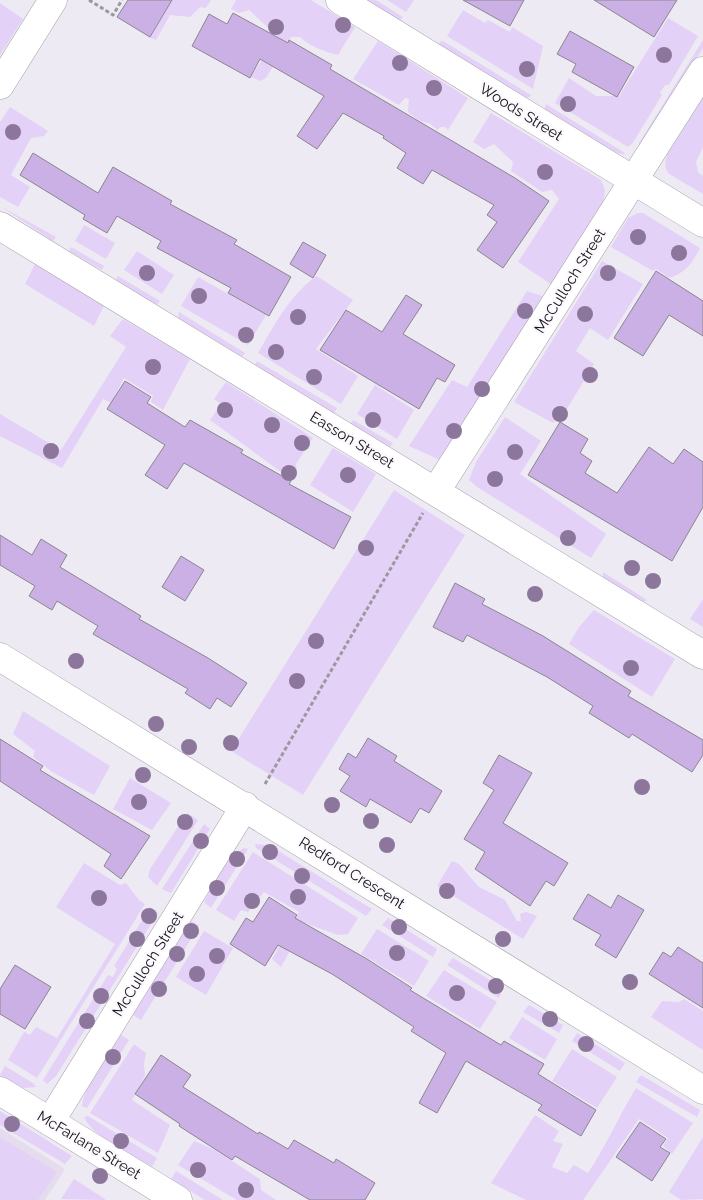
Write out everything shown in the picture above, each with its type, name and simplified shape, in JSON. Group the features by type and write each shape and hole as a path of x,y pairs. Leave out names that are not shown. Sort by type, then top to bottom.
{"street":[{"path":"0,85 53,0"},
{"name":"Woods Street","path":"340,0 703,223"},
{"name":"McCulloch Street","path":"436,491 703,71"},
{"name":"Easson Street","path":"0,226 703,655"},
{"name":"Redford Crescent","path":"0,657 245,806 703,1090"},
{"name":"McCulloch Street","path":"50,1122 245,806"},
{"name":"McFarlane Street","path":"0,1091 178,1200"}],"path":[{"path":"89,0 113,15 122,0"},
{"path":"265,784 436,491"}],"shaded area":[{"path":"172,0 211,0 206,8 200,7 190,17 170,15 156,40 150,38"},
{"path":"236,0 311,0 355,27 338,55 318,48 300,37 291,37 266,78 260,81 251,77 277,36 249,10 239,13 231,9"},
{"path":"365,0 376,0 403,17 400,21"},
{"path":"387,0 414,0 406,12"},
{"path":"0,3 23,19 0,55"},
{"path":"463,10 485,23 488,20 510,32 512,27 543,46 533,89 447,36"},
{"path":"668,18 698,36 669,85 665,85 660,93 662,95 632,144 628,147 555,103 569,78 596,96 619,96"},
{"path":"703,40 703,48 639,148 639,143"},
{"path":"378,41 468,98 448,130 445,127 440,127 438,130 429,123 420,121 413,116 408,112 409,99 405,98 399,105 353,79"},
{"path":"441,41 531,95 527,99 438,45"},
{"path":"703,98 703,147 696,162 698,172 703,176 703,194 669,174 665,165 667,155"},
{"path":"546,104 625,153 614,153 544,111"},
{"path":"10,107 48,131 44,136 31,138 11,175 30,187 18,207 0,197 0,122"},
{"path":"491,113 601,180 605,190 603,206 552,285 518,262 559,199 552,190 542,192 511,171 513,162 494,144 484,149 473,142"},
{"path":"0,206 56,237 53,241"},
{"path":"638,213 643,213 700,248 691,263 684,270 669,278 656,269 653,271 611,247 628,218"},
{"path":"84,225 115,243 106,259 75,241"},
{"path":"71,247 104,266 102,270 69,251"},
{"path":"137,251 174,275 162,294 124,270"},
{"path":"602,261 643,284 608,340 590,328 576,351 594,364 567,409 553,423 514,402"},
{"path":"35,264 104,306 94,326 25,284"},
{"path":"118,276 160,301 157,305 116,280"},
{"path":"317,276 353,300 316,349 358,376 341,404 258,353 291,301 307,283"},
{"path":"198,277 266,315 248,345 181,306"},
{"path":"527,291 542,296 544,302 440,460 409,446 452,380 467,387"},
{"path":"179,312 245,353 242,357 178,318"},
{"path":"123,319 190,359 163,410 151,402 153,396 124,378 111,403 103,399 62,468 0,436 0,414 61,450 126,347 110,336"},
{"path":"257,361 337,408 334,414 254,366"},
{"path":"226,382 313,438 296,464 297,471 293,477 288,477 210,420 221,404 214,399"},
{"path":"375,385 414,410 397,439 357,414"},
{"path":"505,417 541,441 520,474 606,534 591,558 477,487 469,480 476,462"},
{"path":"353,420 393,443 390,447 350,424"},
{"path":"333,448 376,474 353,512 310,485"},
{"path":"394,490 465,535 303,795 231,751"},
{"path":"603,572 647,600 642,603 603,579"},
{"path":"703,599 703,627 690,619"},
{"path":"594,610 675,659 652,697 569,644 579,627"},
{"path":"23,711 110,766 94,795 52,772 33,757 35,751 13,734"},
{"path":"130,778 171,803 152,830 113,809"},
{"path":"187,813 198,820 157,886 148,877 150,869"},
{"path":"204,824 210,829 171,893 162,889"},
{"path":"255,844 268,845 277,850 372,909 366,916 256,848"},
{"path":"244,848 248,849 211,908 204,902 216,880 231,858"},
{"path":"253,852 358,918 348,934 338,935 305,923 281,967 272,959 299,912 264,892 248,912 241,910 234,921 216,910"},
{"path":"452,861 459,864 479,887 505,900 517,921 521,921 520,914 526,912 537,916 523,939 437,886"},
{"path":"84,863 120,885 126,883 139,900 145,904 37,1078 8,1060 24,1032 30,1035 36,1027 57,1038 115,944 56,907"},
{"path":"150,907 158,913 56,1076 47,1084 43,1080 108,975 113,977 117,969 114,966"},
{"path":"388,918 437,949 433,957 382,925"},
{"path":"191,921 199,926 141,1020 133,1015"},
{"path":"377,929 429,961 414,986 361,954"},
{"path":"204,931 233,948 206,995 176,977"},
{"path":"453,958 503,988 499,998 447,965"},
{"path":"444,970 497,1002 480,1029 426,996"},
{"path":"684,999 703,1011 703,1050 651,1017 662,1001 679,1002"},
{"path":"529,1005 563,1025 559,1033 523,1012"},
{"path":"522,1017 557,1039 545,1060 509,1038"},
{"path":"577,1033 625,1063 620,1071 572,1041"},
{"path":"121,1035 129,1040 87,1108 82,1106 92,1079"},
{"path":"134,1044 146,1053 144,1064 145,1076 132,1100 170,1125 158,1153 90,1113"},
{"path":"572,1049 617,1077 597,1108 552,1081"},
{"path":"5,1066 33,1083 36,1087 22,1088 0,1075"},
{"path":"641,1075 700,1110 697,1117 636,1082"},
{"path":"636,1088 693,1123 672,1154 663,1146 668,1138 639,1119 583,1200 526,1200 491,1183 535,1115 559,1131 553,1141 563,1144 552,1167 567,1173 574,1165 588,1173"},
{"path":"0,1111 72,1156 65,1164 0,1125"},
{"path":"88,1116 157,1158 152,1167 95,1132 84,1117"},
{"path":"0,1128 65,1169 45,1200 0,1200"},
{"path":"0,1137 57,1172 38,1200 0,1200"},
{"path":"703,1137 703,1199 681,1200 669,1192"},
{"path":"194,1141 215,1150 260,1179 261,1190 276,1200 237,1200 178,1165"},
{"path":"176,1171 223,1200 205,1200 171,1179"},
{"path":"74,1179 105,1199 105,1200 61,1199"}],"building":[{"path":"128,0 172,0 150,37 117,17"},
{"path":"463,0 524,0 510,26"},
{"path":"594,0 677,0 654,37"},
{"path":"233,13 288,43 289,40 332,65 330,69 515,178 549,201 503,268 477,250 497,222 487,215 494,205 432,170 423,184 397,168 406,153 383,138 384,136 343,113 317,149 297,136 324,96 260,59 250,78 192,46 209,14 227,24"},
{"path":"570,31 634,67 617,97 572,72 576,64 557,54"},
{"path":"33,153 98,193 113,167 172,201 170,204 237,240 234,244 291,277 269,316 228,293 231,288 157,248 161,241 117,216 107,233 83,219 85,215 20,175"},
{"path":"303,242 326,255 313,278 290,264"},
{"path":"656,271 703,301 703,336 669,315 643,356 614,338"},
{"path":"406,295 422,305 403,334 455,365 445,382 437,378 419,409 320,350 346,310 382,332"},
{"path":"125,381 151,397 147,403 185,427 190,420 243,450 241,453 291,481 289,484 351,517 334,549 184,463 167,489 145,475 165,445 107,409"},
{"path":"560,422 588,439 580,453 592,461 585,473 617,493 649,447 673,464 684,449 703,462 703,507 672,561 528,475"},
{"path":"0,535 32,555 41,539 67,555 60,567 141,616 139,619 208,658 247,683 231,707 217,698 210,709 185,693 188,689 93,634 98,626 57,601 52,610 29,596 35,586 0,565"},
{"path":"181,556 204,570 185,601 162,587"},
{"path":"455,583 485,599 482,604 543,636 631,691 628,696 703,740 703,755 692,772 632,734 629,738 589,713 593,706 547,677 467,635 463,642 433,627"},
{"path":"368,738 397,756 394,761 442,791 429,813 420,808 411,823 370,799 366,807 340,791 350,776 339,769 348,753 356,758"},
{"path":"0,739 43,766 40,770 150,836 121,879 104,866 111,854 0,781"},
{"path":"499,755 532,773 503,823 568,863 554,886 546,881 530,906 475,869 485,852 464,839 494,790 483,783"},
{"path":"588,894 611,908 618,895 644,910 616,958 595,945 601,935 573,919"},
{"path":"269,897 297,915 295,918 367,959 412,988 410,990 501,1045 504,1041 544,1064 538,1074 596,1110 581,1136 538,1110 542,1105 466,1061 437,1113 419,1103 446,1053 411,1031 414,1027 332,974 278,945 265,966 230,944 246,918 253,922"},
{"path":"678,947 703,963 703,1008 649,974 663,952 671,957"},
{"path":"15,965 51,987 25,1029 0,1014 0,989"},
{"path":"161,1055 191,1075 183,1087 258,1134 259,1132 288,1149 294,1140 334,1163 336,1159 375,1183 365,1200 310,1200 235,1156 232,1160 179,1126 180,1124 135,1094"},
{"path":"640,1122 666,1139 660,1147 670,1153 652,1181 616,1157"}]}
